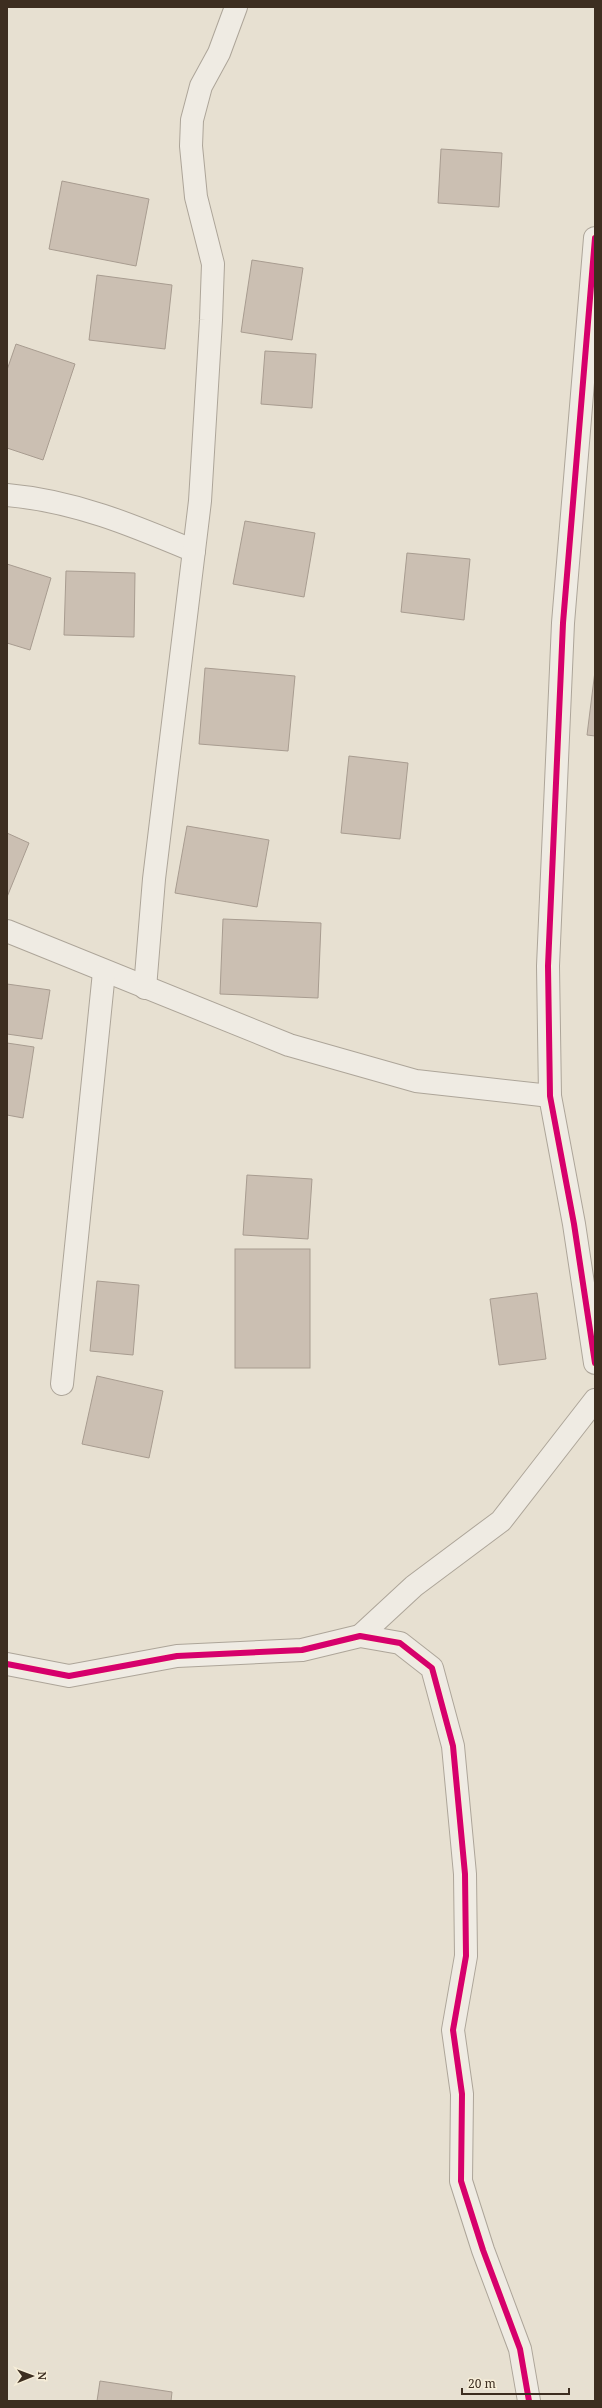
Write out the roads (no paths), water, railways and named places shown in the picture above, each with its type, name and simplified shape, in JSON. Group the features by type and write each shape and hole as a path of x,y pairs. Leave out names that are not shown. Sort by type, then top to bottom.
{"street":[{"path":"145,988 154,878 200,501 213,264 196,197 191,146 192,120 202,86 219,53 236,7"},
{"path":"595,238 563,622 548,966 550,1096 574,1224 595,1363"},
{"path":"7,495 63,503 119,519 194,551"},
{"path":"7,931 104,972 289,1045 416,1081 550,1096"},
{"path":"62,1384 104,972"},
{"path":"360,1636 414,1586 501,1521 595,1400"},
{"path":"7,1664 69,1676 177,1656 302,1650 360,1636 400,1643 432,1668 452,1746 465,1874 466,1956 453,2030 462,2094 461,2181 483,2250 520,2349 529,2401"}]}
